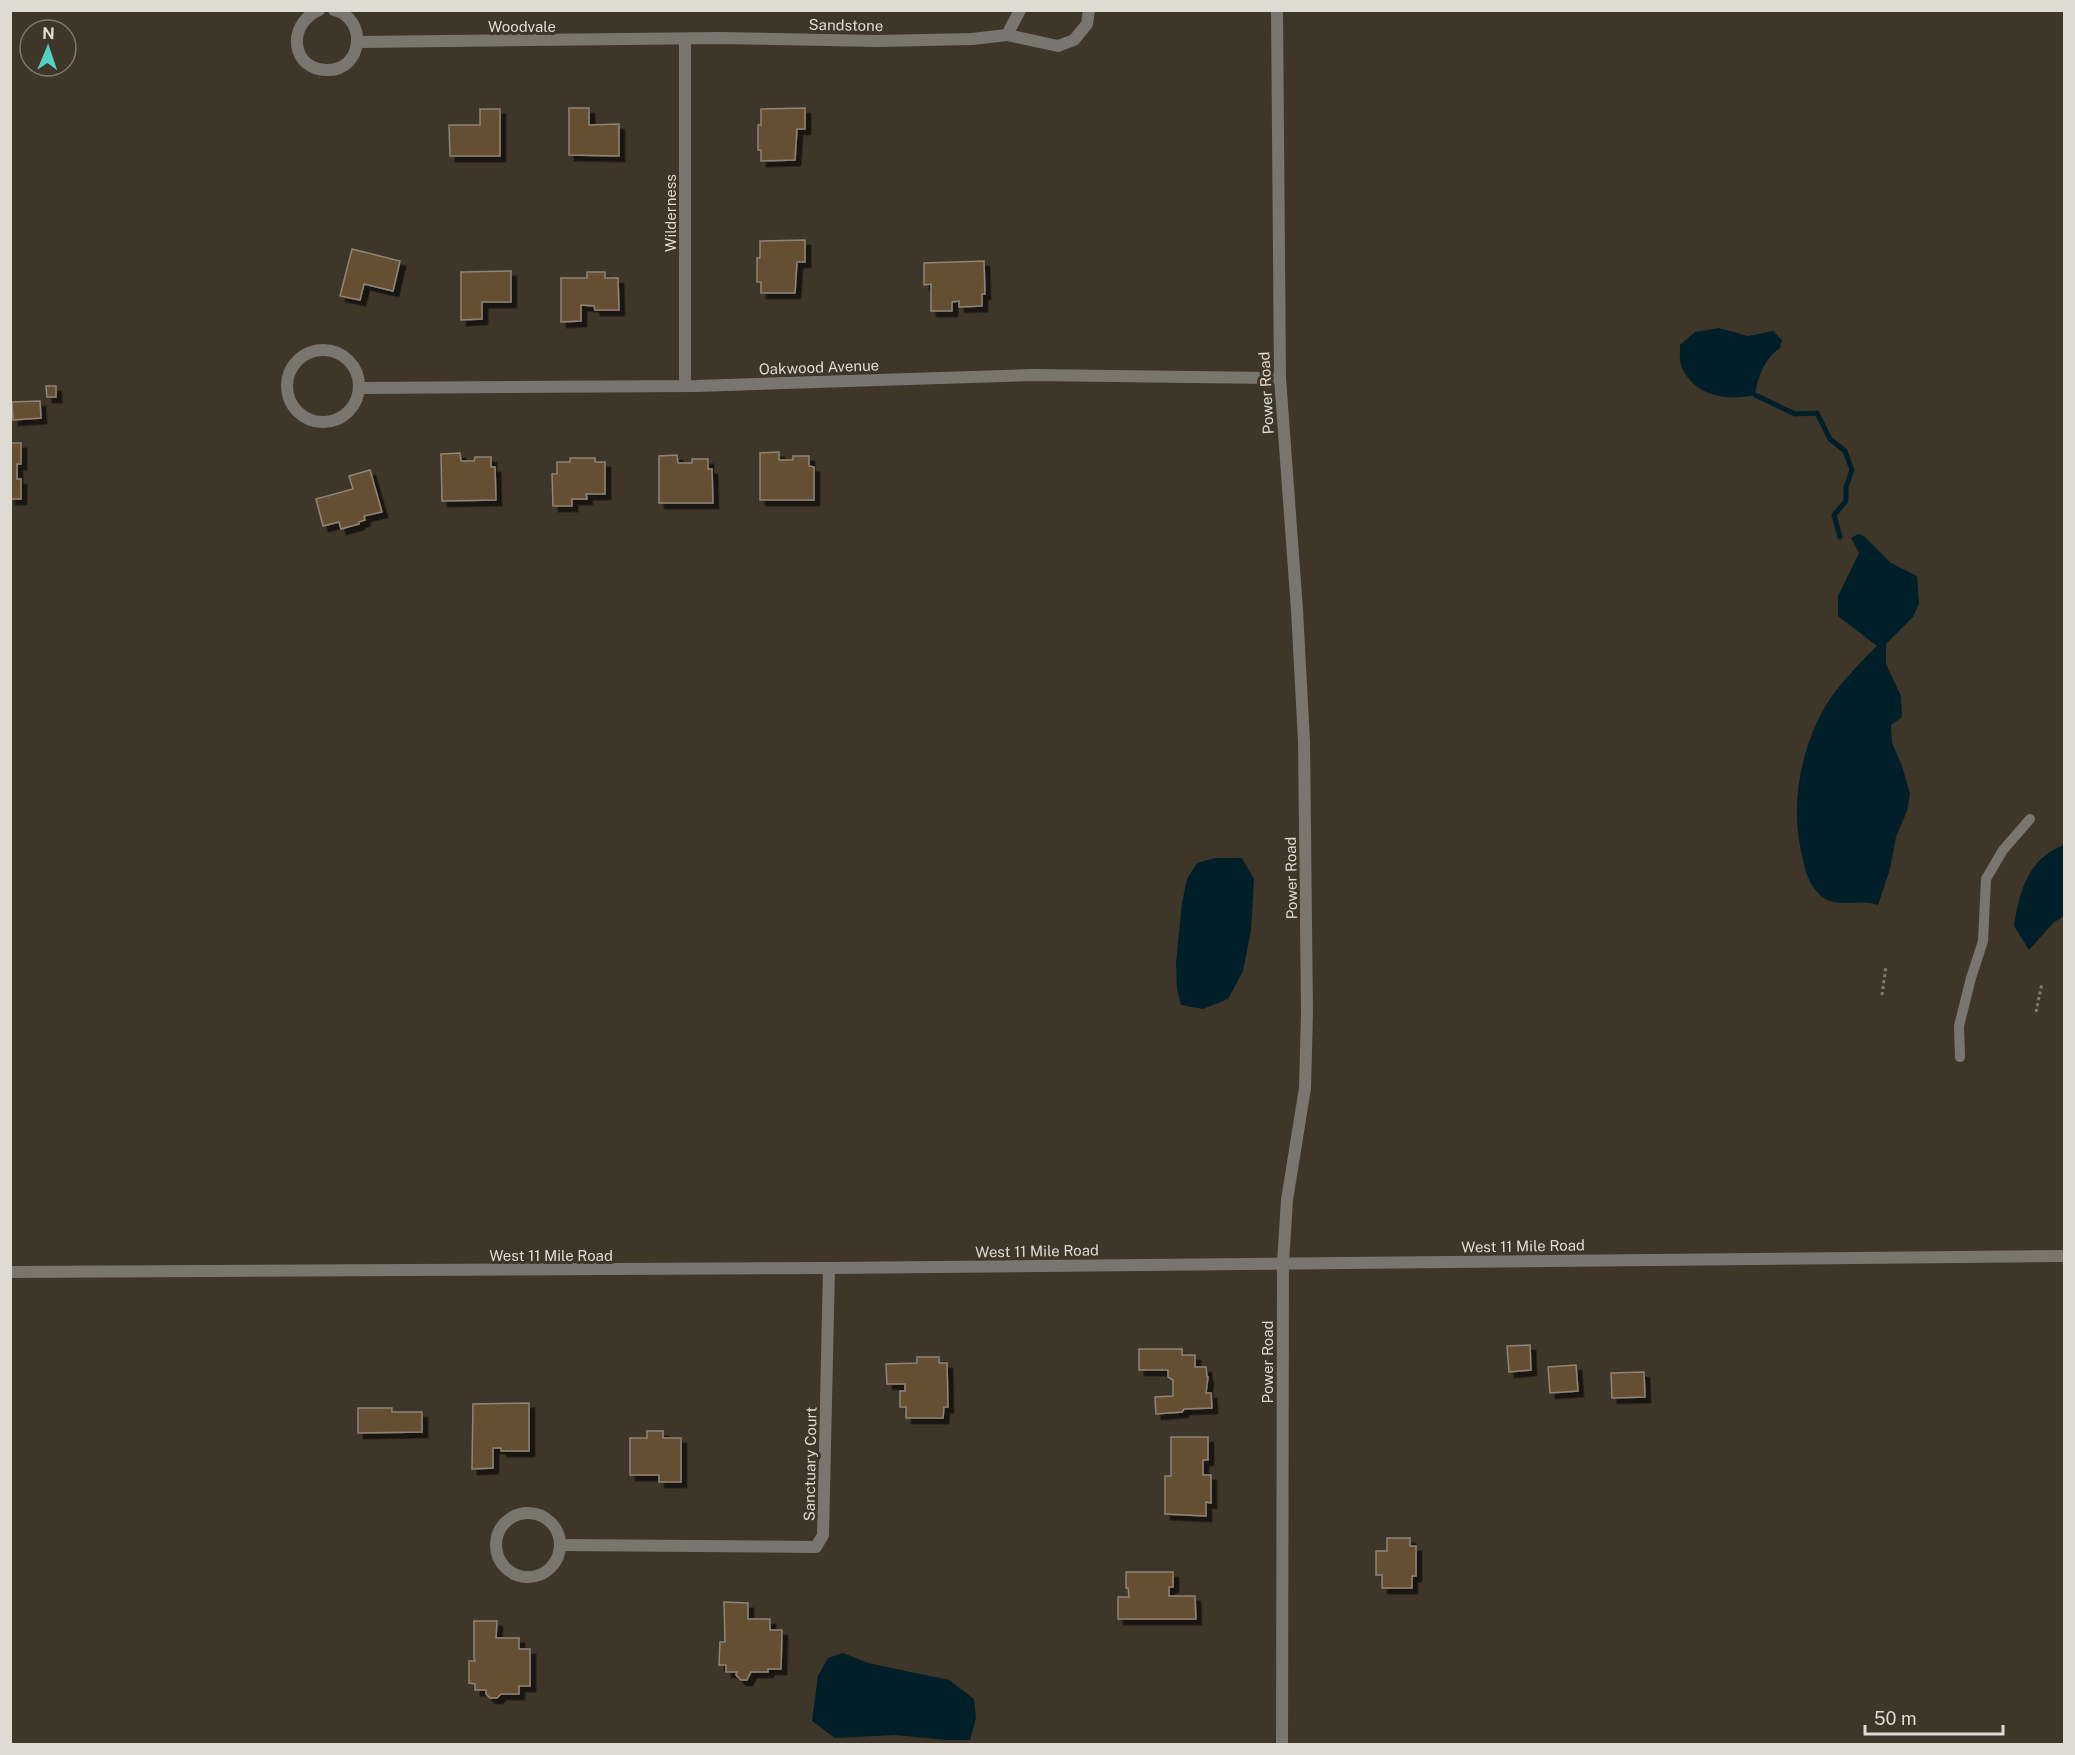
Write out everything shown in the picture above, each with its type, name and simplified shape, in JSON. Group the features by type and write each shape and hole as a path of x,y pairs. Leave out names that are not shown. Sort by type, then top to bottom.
{"street":[{"path":"320,10 303,20 297,38 302,58 310,66 320,70 341,68 356,52 357,32 353,24 347,16 334,10"},
{"path":"1007,35 1020,10"},
{"name":"Sandstone","path":"685,40 719,38 878,41 972,39 1007,35 1058,46 1074,40 1087,24 1089,10"},
{"name":"Power Road","path":"1277,10 1280,378 1304,741 1307,1012 1305,1088 1287,1200 1283,1263 1282,1744"},
{"name":"Woodvale","path":"358,42 685,40"},
{"name":"Wilderness","path":"685,40 685,386"},
{"path":"321,351 333,352 344,357 357,376 359,388 350,409 341,417 330,422 307,419 298,412 287,391 292,368 299,359 309,353 321,351"},
{"name":"Oakwood Avenue","path":"359,388 685,386 1032,375 1280,378"},
{"name":"West 11 Mile Road","path":"10,1272 829,1268 2064,1256"},
{"name":"Sanctuary Court","path":"561,1545 816,1547 823,1536 829,1268"},
{"path":"523,1513 534,1513 554,1524 561,1545 560,1556 548,1572 528,1578 509,1571 501,1564 495,1545 503,1524 523,1513"}],"lane":[{"path":"1960,1057 1959,1026 1983,941 1986,879 2003,850 2030,819"}],"path":[{"path":"1882,994 1886,966"},
{"path":"2036,1012 2042,983"}],"water":[{"path":"1719,328 1748,336 1773,331 1782,340 1780,348 1774,352 1763,369 1755,395 1723,397 1713,395 1695,385 1682,368 1680,345 1695,332"},
{"path":"1858,534 1864,536 1891,563 1917,576 1919,604 1913,617 1886,644 1886,664 1901,696 1902,717 1891,725 1892,743 1910,794 1907,811 1896,837 1890,869 1878,905 1864,902 1834,902 1827,900 1816,891 1806,873 1800,846 1797,810 1805,755 1818,721 1837,689 1877,646 1838,616 1838,596 1859,553 1851,538"},
{"path":"2064,845 2064,916 2053,923 2029,950 2014,926 2023,889 2034,867 2042,858"},
{"path":"1215,858 1242,858 1254,879 1251,930 1243,971 1228,999 1203,1009 1181,1005 1177,989 1176,963 1182,903 1187,879 1197,863"},
{"path":"843,1653 868,1663 949,1680 974,1699 976,1718 970,1740 895,1735 835,1738 812,1721 818,1676 828,1658"}],"building":[{"path":"569,108 589,108 589,125 619,124 619,156 569,155"},
{"path":"805,108 805,129 797,129 795,160 761,161 761,150 758,150 758,125 761,125 761,109"},
{"path":"480,109 500,109 500,156 450,156 449,125 480,125"},
{"path":"805,240 805,262 797,262 795,293 761,293 761,282 757,282 760,241"},
{"path":"352,249 400,261 393,291 364,284 360,300 340,296"},
{"path":"984,261 985,294 982,294 982,306 959,307 959,301 952,302 952,311 931,311 931,284 924,285 924,263"},
{"path":"511,271 511,302 482,302 482,319 461,320 461,272"},
{"path":"587,272 605,272 605,278 618,278 619,310 595,310 594,306 581,305 581,321 561,322 561,278 587,278"},
{"path":"46,386 56,386 56,397 47,397"},
{"path":"40,401 41,418 13,420 12,402"},
{"path":"10,443 21,443 21,464 17,464 17,479 21,479 21,499 10,499"},
{"path":"779,452 779,460 793,460 793,456 809,456 809,466 814,467 814,500 760,500 760,453"},
{"path":"460,453 461,461 474,461 475,457 491,457 491,467 495,467 496,500 442,501 441,454"},
{"path":"677,455 678,463 692,463 692,459 708,459 708,469 712,469 713,503 659,503 659,456"},
{"path":"570,458 595,458 595,462 605,462 605,494 586,494 587,499 572,499 572,506 553,506 552,474 557,474 557,462 570,462"},
{"path":"370,470 382,512 364,516 365,520 359,524 341,529 339,522 323,526 316,499 353,489 349,476"},
{"path":"1530,1345 1531,1370 1509,1372 1507,1346"},
{"path":"1139,1349 1182,1349 1182,1355 1195,1355 1195,1367 1206,1367 1208,1377 1206,1393 1211,1393 1212,1408 1184,1409 1182,1412 1156,1414 1155,1397 1173,1396 1173,1380 1168,1377 1168,1370 1139,1370"},
{"path":"917,1357 939,1357 939,1363 947,1363 948,1407 944,1407 943,1418 906,1418 906,1407 900,1407 900,1391 905,1391 905,1384 887,1384 886,1364 917,1363"},
{"path":"1576,1365 1578,1391 1550,1393 1548,1367"},
{"path":"1644,1372 1645,1397 1612,1398 1611,1373"},
{"path":"529,1403 529,1451 501,1451 501,1448 493,1448 493,1468 472,1469 473,1404"},
{"path":"358,1408 392,1408 392,1412 422,1412 422,1432 358,1433"},
{"path":"647,1431 663,1431 663,1438 681,1438 681,1482 659,1482 659,1475 630,1475 630,1438 647,1438"},
{"path":"1171,1437 1208,1437 1208,1460 1203,1460 1203,1475 1211,1475 1211,1503 1206,1502 1206,1516 1165,1514 1165,1476 1171,1476"},
{"path":"1387,1538 1410,1538 1410,1546 1416,1546 1416,1576 1412,1576 1412,1588 1382,1588 1382,1575 1376,1575 1376,1551 1387,1551"},
{"path":"1126,1572 1173,1572 1173,1587 1169,1587 1169,1596 1195,1596 1196,1619 1118,1619 1118,1597 1129,1597 1128,1588 1126,1588"},
{"path":"724,1602 748,1603 748,1619 770,1619 770,1630 782,1630 781,1669 751,1672 747,1680 741,1680 736,1675 737,1672 726,1672 726,1665 719,1665 720,1642 725,1642"},
{"path":"474,1621 497,1621 496,1638 519,1638 519,1649 530,1649 530,1686 519,1686 519,1694 501,1694 497,1698 490,1698 486,1690 475,1690 475,1684 469,1683 469,1661 475,1661"}],"waterway":[{"path":"1755,395 1795,414 1817,413 1830,439 1845,451 1852,470 1846,487 1846,501 1834,515 1840,537"}]}
